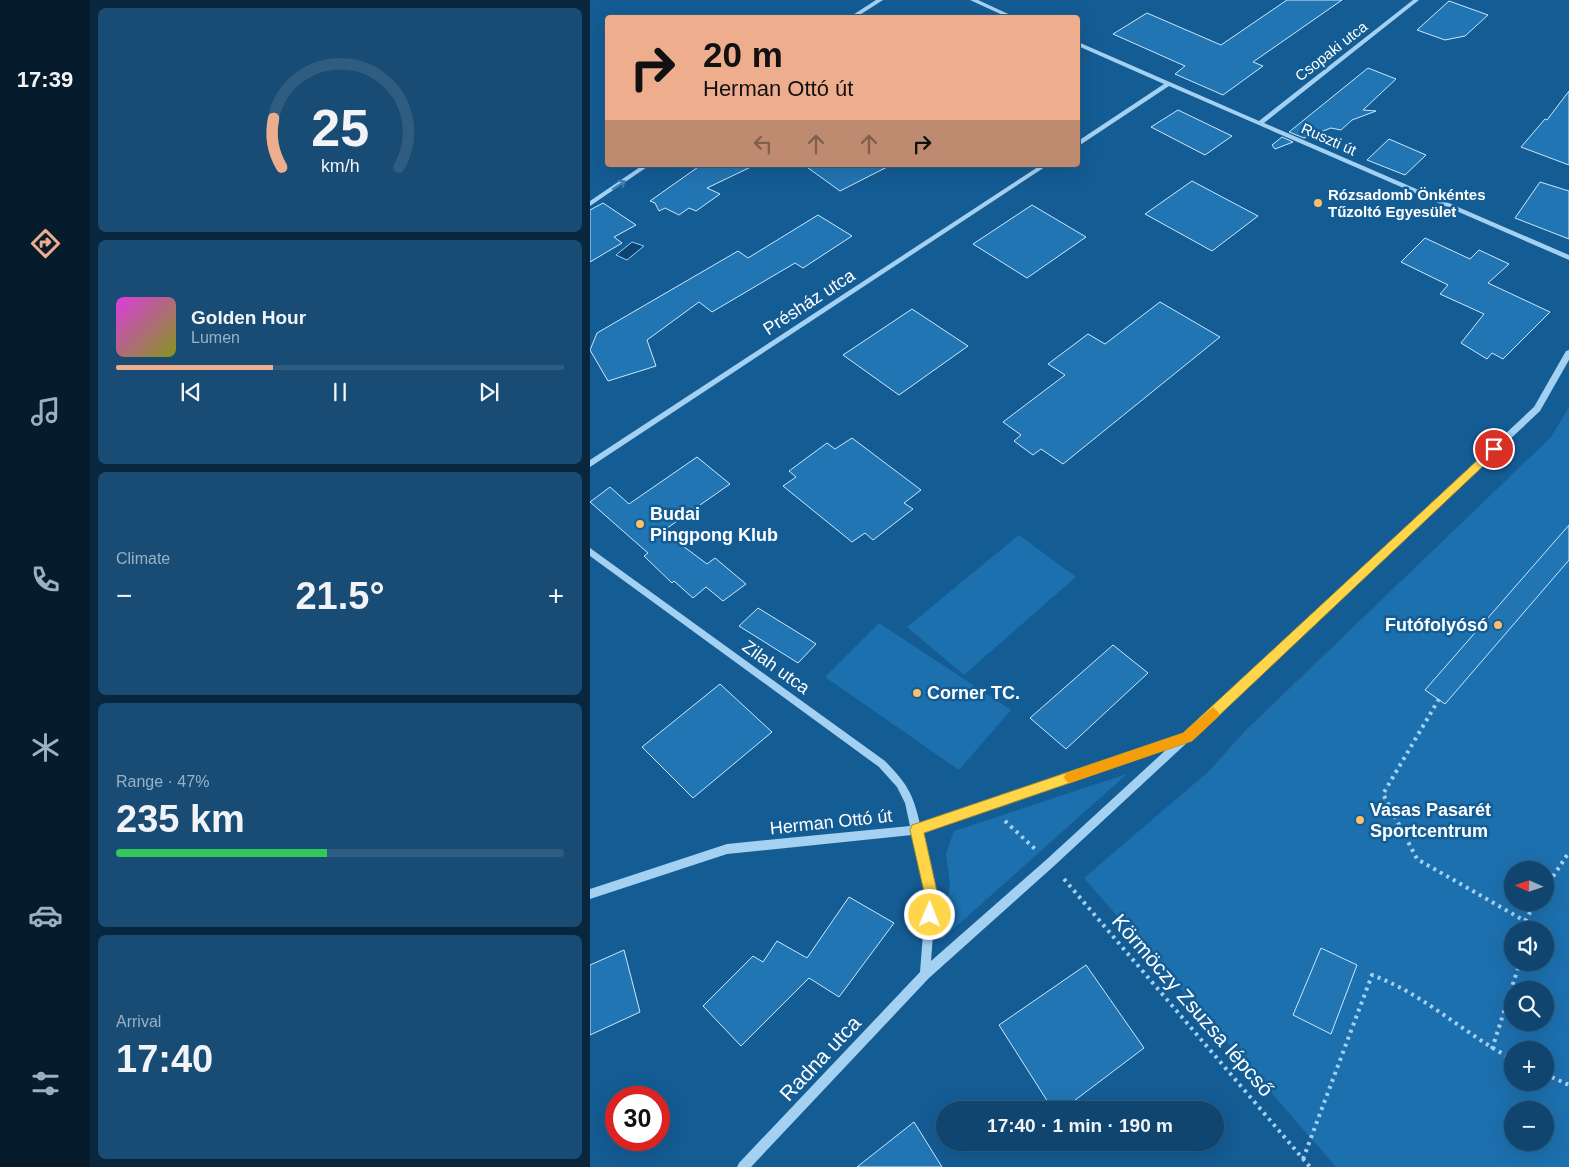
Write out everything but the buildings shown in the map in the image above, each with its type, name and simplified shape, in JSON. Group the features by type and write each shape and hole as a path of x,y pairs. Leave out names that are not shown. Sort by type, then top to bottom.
{"street":[{"path":"855,15 880,0"},
{"path":"973,0 1008,15"},
{"name":"Csopaki utca","path":"1261,122 1416,0"},
{"name":"Ruszti út","path":"1080,45 1261,122 1569,258"},
{"path":"1080,143 1169,83"},
{"path":"590,204 644,167"},
{"name":"Présház utca","path":"590,464 1042,167"},
{"name":"Herman Ottó út","path":"1050,863 1537,409 1569,353"},
{"name":"Zilah utca","path":"590,552 882,764 900,784 910,802 916,830"},
{"name":"Herman Ottó út","path":"590,894 727,849 916,830 1187,737"},
{"path":"916,830 931,896 925,974"},
{"name":"Radna utca","path":"743,1167 925,974 1050,863"}],"path":[{"path":"1439,699 1383,794 1417,859 1525,921 1531,911"},
{"name":"Körmöczy Zsuzsa lépcső","path":"988,805 1050,863 1310,1167"},
{"path":"1554,875 1569,852"},
{"path":"1492,1049 1517,971"},
{"path":"1303,1159 1372,975 1393,981 1492,1049 1504,1055"},
{"path":"1554,1078 1569,1085"}],"shaded area":[{"path":"632,242 644,246 627,260 616,255"},
{"name":"Vasas Pasarét Sportcentrum","path":"1569,407 1569,1167 1336,1167 1084,878 1209,771 1245,731 1551,437"},
{"name":"Corner TC.","path":"1019,535 1076,577 964,675 907,627"},
{"name":"Corner TC.","path":"879,623 1011,710 959,770 825,677"},
{"path":"1127,774 941,940 950,884 946,854 954,831"}],"slow traffic":[{"path":"1070,777 1187,737 1213,713"}],"place":[{"name":"Rózsadomb Önkéntes Tűzoltó Egyesület","path":"1318,203"},
{"name":"Budai Pingpong Klub","path":"640,524"},
{"name":"Futófolyósó","path":"1498,625"},
{"name":"Corner TC.","path":"917,693"},
{"name":"Vasas Pasarét Sportcentrum","path":"1360,820"}],"route":[{"path":"930,915 931,896 916,830 1187,737 1494,449"}]}
